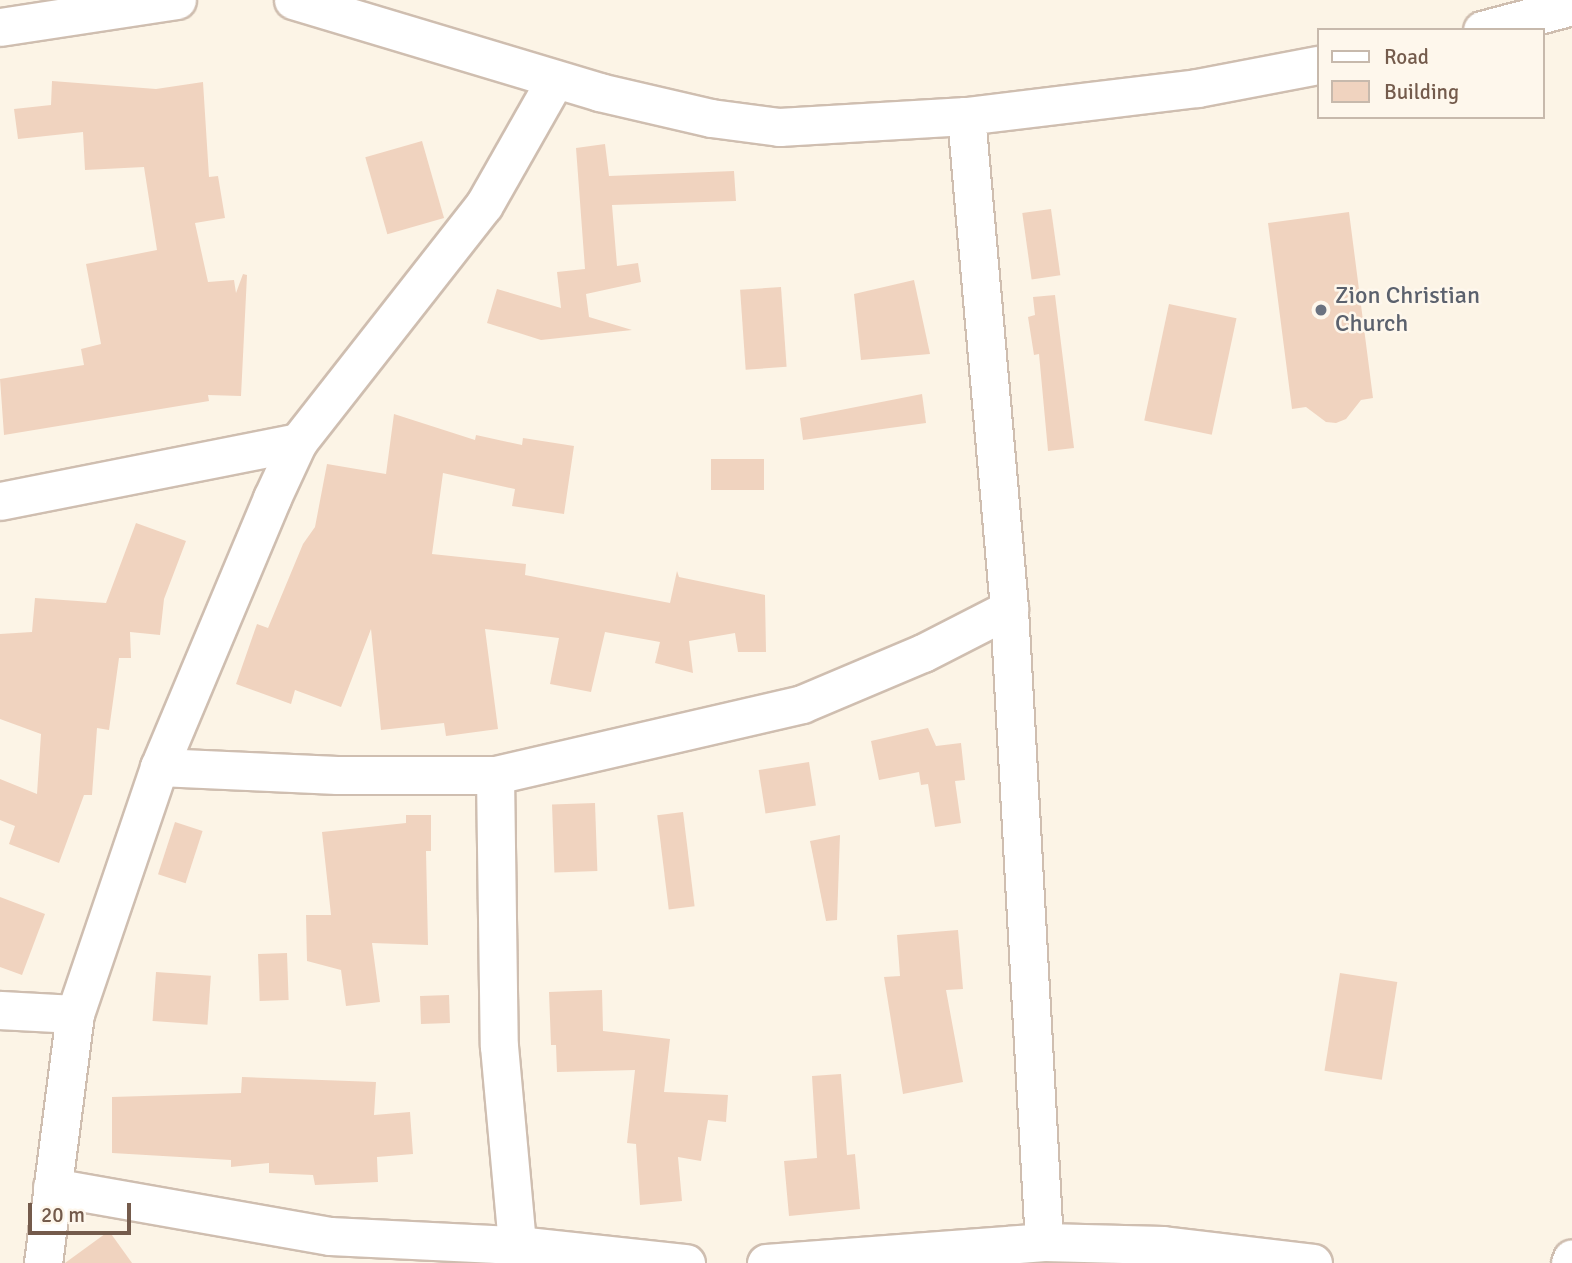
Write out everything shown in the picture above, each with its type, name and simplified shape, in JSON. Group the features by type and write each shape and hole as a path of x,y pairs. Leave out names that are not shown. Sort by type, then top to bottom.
{"street":[{"path":"0,27 177,0"},
{"path":"293,0 555,80 711,118 779,127 966,116 1197,88 1316,65"},
{"path":"1490,28 1572,6"},
{"path":"43,1263 75,1014 159,767 298,442 484,205 555,80"},
{"path":"966,116 1009,609 1044,1242"},
{"path":"0,501 298,442"},
{"path":"159,767 337,775 495,775 802,704 923,653 1009,609"},
{"path":"495,775 499,1046 517,1245"},
{"path":"0,1010 75,1014"},
{"path":"52,1186 326,1250 517,1245 686,1263"},
{"path":"766,1263 1044,1242 1129,1254 1313,1263"},
{"path":"1570,1263 1572,1258"}],"building":[{"path":"52,81 156,89 203,82 209,177 218,176 225,218 195,223 208,282 234,280 236,293 243,274 247,275 241,396 208,395 209,401 4,435 0,379 84,365 81,349 101,344 86,264 157,250 144,167 85,170 83,132 18,139 14,109 51,105"},
{"path":"422,141 444,218 387,234 365,157"},
{"path":"605,144 609,176 734,171 736,201 612,205 617,266 638,263 641,282 586,294 589,317 632,330 541,340 487,323 497,289 561,308 557,272 585,269 576,148"},
{"path":"1051,209 1060,275 1032,279 1022,213"},
{"name":"Zion Christian Church","path":"1349,212 1373,398 1361,400 1346,419 1336,423 1326,422 1306,407 1292,409 1268,223"},
{"path":"914,280 930,354 861,360 854,294"},
{"path":"781,287 787,367 746,370 740,290"},
{"path":"1055,295 1074,448 1048,451 1039,354 1034,355 1028,317 1035,315 1033,297"},
{"path":"1169,304 1236,318 1212,435 1144,420"},
{"path":"922,394 926,423 803,440 800,418"},
{"path":"394,414 475,440 476,435 522,445 523,438 574,446 564,514 512,506 515,489 443,473 432,554 526,564 525,575 670,603 677,571 679,577 765,595 766,652 738,652 735,633 689,641 693,673 655,663 660,642 605,632 591,692 550,684 559,638 485,629 498,729 446,736 444,723 381,730 371,629 341,707 295,690 291,704 236,684 257,624 268,628 303,544 315,527 327,464 386,474"},
{"path":"711,459 764,459 764,490 711,490"},
{"path":"136,523 186,541 164,599 160,635 130,632 131,658 119,658 109,730 97,728 92,795 84,795 59,863 9,844 15,826 0,820 0,779 37,794 41,734 0,719 0,634 32,632 35,598 106,603"},
{"path":"928,728 936,746 961,743 965,780 955,781 961,823 935,827 928,784 921,785 919,772 879,780 871,741"},
{"path":"809,762 816,805 766,813 759,770"},
{"path":"595,803 597,871 554,872 552,805"},
{"path":"683,812 695,906 669,909 657,815"},
{"path":"406,815 431,815 431,851 426,851 428,945 372,943 380,1002 346,1006 341,970 307,961 306,915 331,915 322,832 406,823"},
{"path":"175,822 203,831 186,883 158,874"},
{"path":"840,835 837,920 826,921 810,841"},
{"path":"0,897 45,914 22,975 0,967"},
{"path":"958,930 963,989 946,990 963,1082 903,1094 884,977 900,976 897,935"},
{"path":"287,953 289,1000 260,1001 258,954"},
{"path":"156,972 211,976 207,1025 153,1021"},
{"path":"1340,973 1397,982 1382,1080 1325,1071"},
{"path":"602,990 603,1031 670,1039 664,1092 728,1095 726,1122 708,1120 701,1161 678,1157 682,1201 640,1205 636,1144 627,1143 635,1070 557,1072 556,1045 551,1045 549,992"},
{"path":"449,995 450,1023 421,1024 420,996"},
{"path":"841,1074 847,1155 855,1154 860,1209 789,1216 784,1161 817,1158 812,1076"},
{"path":"242,1077 376,1082 374,1115 410,1112 413,1154 377,1157 378,1182 315,1185 313,1175 269,1173 269,1163 231,1167 231,1160 112,1153 112,1097 241,1093"},
{"path":"109,1231 132,1263 65,1263"}],"place":[{"name":"Zion Christian Church","path":"1321,310"}]}
